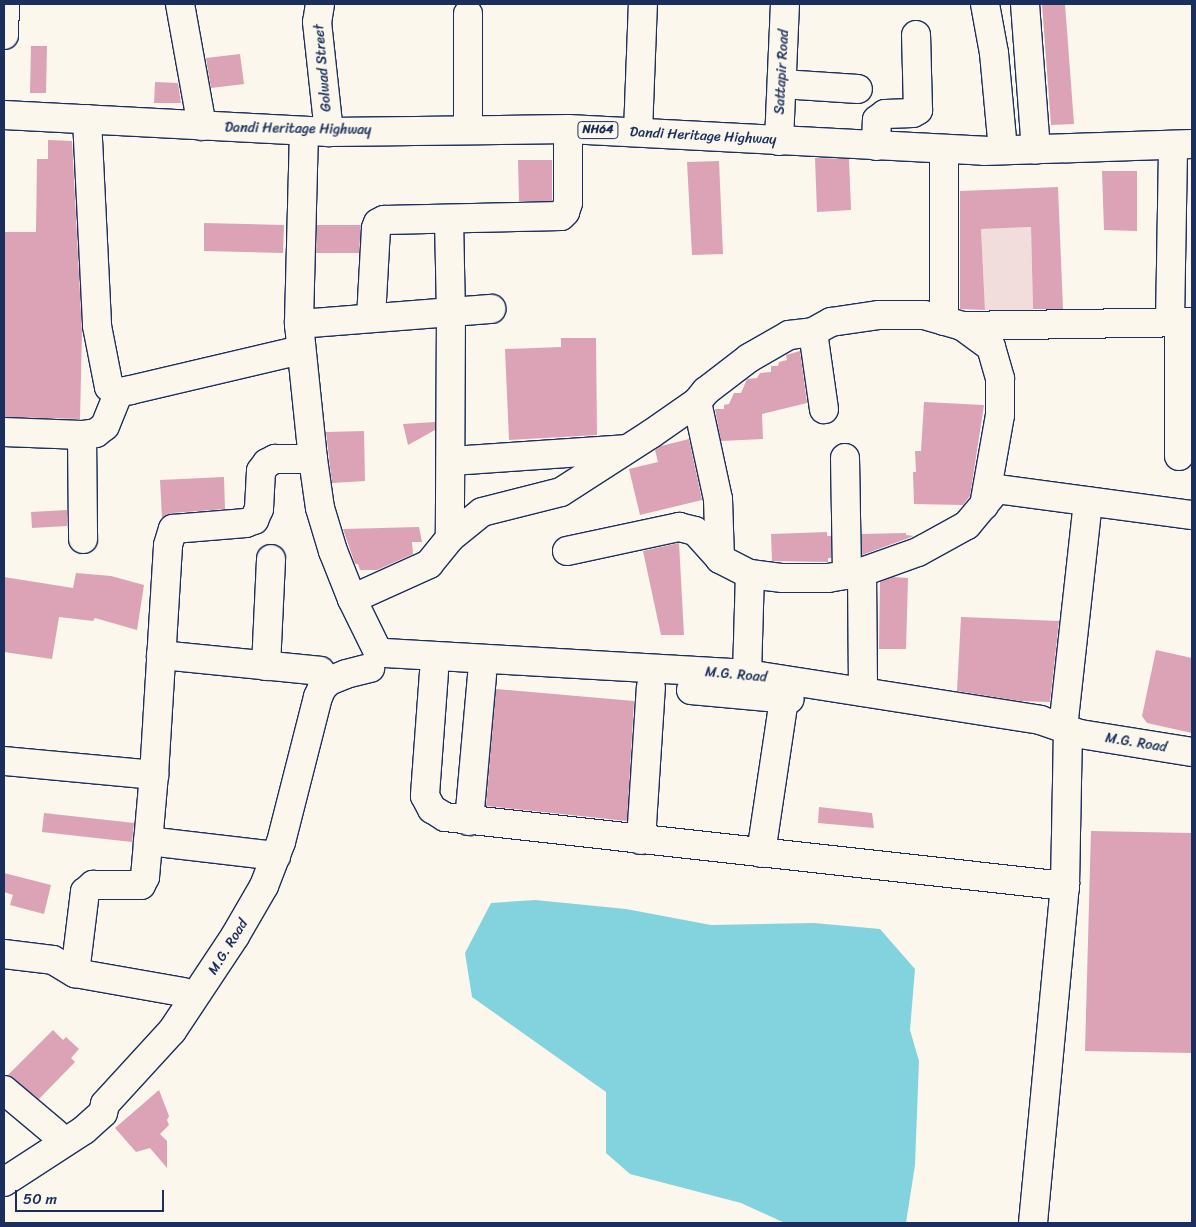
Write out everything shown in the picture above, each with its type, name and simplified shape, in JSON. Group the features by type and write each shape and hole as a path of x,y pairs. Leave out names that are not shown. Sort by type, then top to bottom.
{"main road":[{"path":"4,35 5,4"},
{"path":"180,4 202,126"},
{"name":"Golwad Street","path":"320,4 316,131 299,337 312,459 320,508 333,551 378,659"},
{"path":"638,132 643,4"},
{"name":"Sattapir Road","path":"779,141 786,4"},
{"path":"984,4 995,62 1003,150"},
{"path":"1025,4 1036,150"},
{"path":"468,14 468,129"},
{"path":"876,146 877,120 885,114 913,113 918,110 916,35"},
{"path":"782,84 858,89"},
{"name":"Dandi Heritage Highway","path":"4,115 316,131 568,128 944,149 1036,150 1183,144"},
{"path":"87,119 97,326 108,387 119,392 299,337 371,318 491,309"},
{"path":"371,318 376,228 378,223 384,220 561,216 565,212 568,203 568,128"},
{"path":"1179,456 1183,144"},
{"path":"944,149 953,323"},
{"path":"449,220 452,312 450,538"},
{"path":"352,599 429,564 450,538 482,512 561,492 697,402 706,392 761,350 789,335 813,332 831,322 879,315 924,315 953,323 1180,322"},
{"path":"953,323 991,347 1000,379 1000,414 984,506"},
{"path":"813,332 824,409"},
{"path":"4,432 82,435 96,433 104,426 119,392"},
{"path":"697,402 718,499 720,559"},
{"path":"82,435 83,539"},
{"path":"450,461 628,449"},
{"path":"845,458 863,692"},
{"path":"75,973 85,892 93,885 141,885 145,877 154,775 168,545 173,528 246,523 254,520 259,509 261,471 267,463 275,459 312,459"},
{"path":"567,551 679,527 695,531 720,559 750,574 783,578 819,578 854,573 926,548 966,525 998,489 1006,488 1192,516"},
{"path":"1034,1223 1065,886 1071,733 1088,500"},
{"path":"266,666 271,558"},
{"path":"747,674 750,574"},
{"path":"161,655 320,671"},
{"name":"M.G. Road","path":"308,710 329,681 378,659 434,672 784,698 1042,739 1071,733"},
{"name":"M.G. Road","path":"4,1182 84,1130 103,1113 104,1104 172,1031 236,936 264,886 269,855 268,838 308,710 307,689 320,671 331,665 378,659 747,674 1040,720 1071,733 1192,752"},
{"path":"434,672 426,796 432,809 445,817 1065,886"},
{"path":"469,821 482,675"},
{"path":"641,840 651,687"},
{"path":"761,853 784,698"},
{"path":"4,760 154,775"},
{"path":"148,841 269,855"},
{"name":"M.G. Road","path":"4,1166 76,1119 98,1100 136,1059 183,992 269,855"},
{"path":"4,954 53,960 75,973 183,992"},
{"path":"4,1090 55,1133"}],"shaded area":[{"path":"1031,227 1033,310 985,310 981,229"}],"water":[{"path":"535,900 626,909 711,925 814,923 880,929 915,969 910,1030 919,1061 915,1165 906,1223 785,1223 741,1203 630,1174 606,1153 606,1092 472,997 465,953 491,903"}],"building":[{"path":"1042,4 1065,4 1074,124 1051,125"},
{"path":"31,46 47,46 46,93 30,93"},
{"path":"240,54 244,84 211,88 206,58"},
{"path":"155,82 178,83 181,103 154,103"},
{"path":"48,140 72,141 82,332 80,419 4,417 4,232 36,232 37,159 48,159"},
{"path":"815,158 849,159 851,210 817,212"},
{"path":"518,160 552,160 552,201 519,201"},
{"path":"719,161 723,254 692,255 687,162"},
{"path":"1102,171 1137,171 1137,231 1104,230"},
{"path":"1058,187 1063,309 1033,309 1031,227 981,229 985,310 960,309 960,191"},
{"path":"204,223 284,225 283,253 204,251"},
{"path":"317,225 361,225 359,253 316,253"},
{"path":"561,338 596,338 597,435 509,440 505,349 561,347"},
{"path":"800,351 807,403 762,414 763,439 721,441 715,409 724,409 724,405 729,404 734,393 741,393 747,379 757,378 760,373 771,372 771,366 778,366 779,362 787,360 786,355"},
{"path":"924,402 984,405 970,496 963,505 914,504 913,472 916,472 915,451 921,451"},
{"path":"435,422 435,430 408,445 403,424"},
{"path":"364,431 365,481 332,483 326,432"},
{"path":"689,439 702,500 640,515 629,469 658,462 655,450 661,446"},
{"path":"224,477 225,509 172,513 162,518 160,480"},
{"path":"67,510 67,526 32,528 31,512"},
{"path":"419,527 422,542 412,542 413,554 377,570 360,570 358,564 355,564 343,529"},
{"path":"827,532 827,536 831,536 831,558 828,558 828,562 772,561 771,534"},
{"path":"906,533 906,535 914,536 862,555 862,534"},
{"path":"679,543 684,635 661,635 643,551"},
{"path":"76,573 111,576 144,585 137,630 95,618 93,621 59,617 52,659 4,652 4,577 73,588"},
{"path":"893,577 908,578 906,649 879,649 880,582"},
{"path":"961,617 1059,621 1050,702 1020,701 957,691"},
{"path":"1156,650 1192,658 1192,733 1147,723 1142,716"},
{"path":"496,689 634,701 627,821 486,806"},
{"path":"819,807 872,813 874,828 818,823"},
{"path":"44,813 134,823 132,842 42,832"},
{"path":"1091,831 1192,833 1192,1053 1085,1051"},
{"path":"4,873 51,885 44,914 10,905 13,895 4,892"},
{"path":"53,1030 63,1040 66,1037 79,1049 71,1058 75,1062 39,1099 8,1075"},
{"path":"159,1090 169,1116 167,1120 169,1125 160,1134 167,1141 167,1168 150,1148 136,1152 115,1128"}]}
